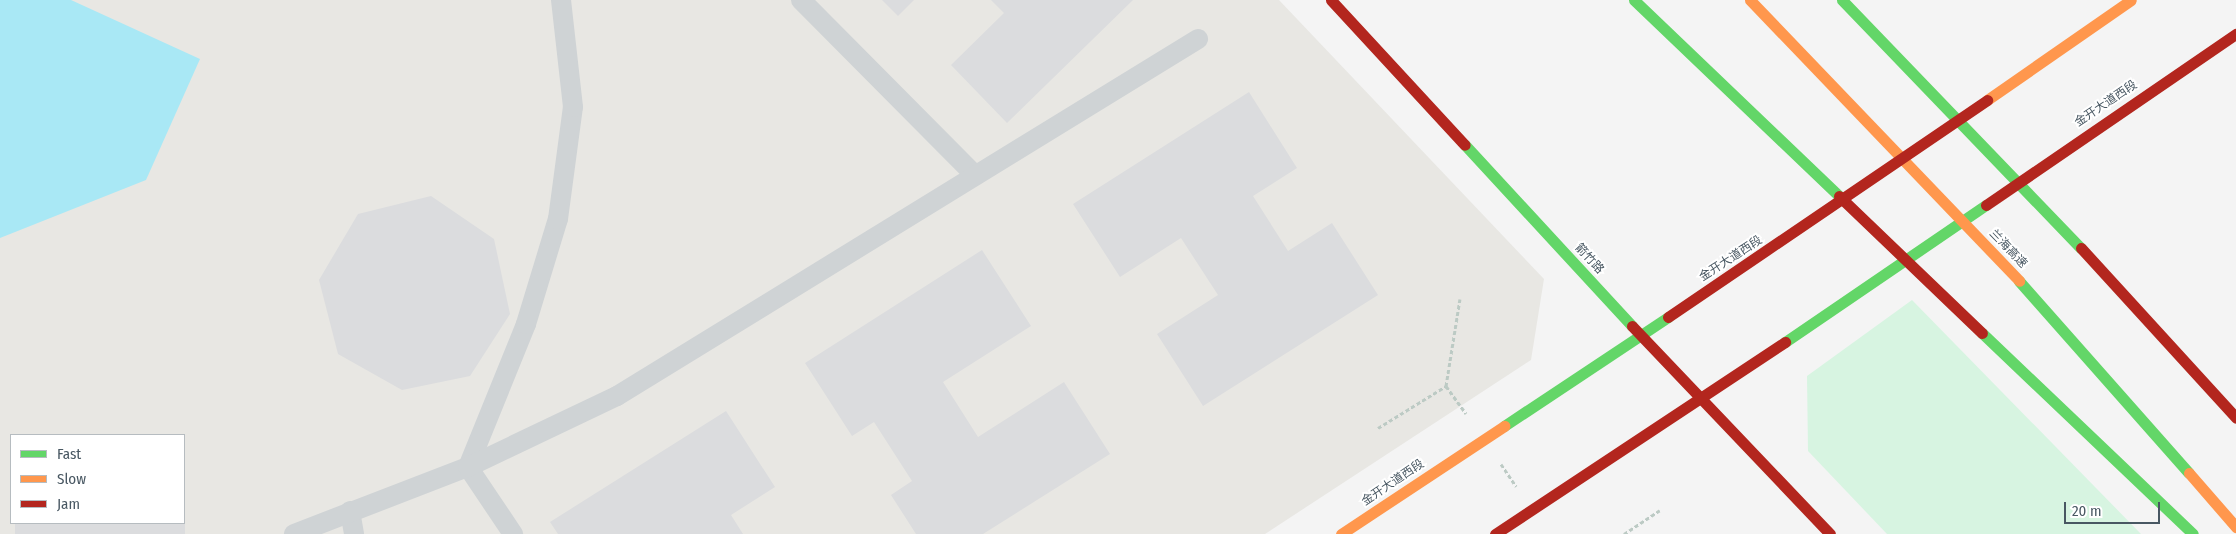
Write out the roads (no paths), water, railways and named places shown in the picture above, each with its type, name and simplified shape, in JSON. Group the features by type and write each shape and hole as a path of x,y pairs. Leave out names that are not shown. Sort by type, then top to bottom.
{"main road":[{"name":"箭竹路","path":"1331,0 1700,400 1830,534"},
{"path":"1634,0 2193,534"},
{"name":"兰海高速","path":"1750,0 2042,305 2236,526"},
{"path":"1842,0 2108,276 2236,418"},
{"name":"金开大道西段","path":"1341,534 1784,240 2018,76 2131,0"},
{"name":"金开大道西段","path":"1495,534 1700,400 1836,308 2078,139 2236,34"}],"lane":[{"path":"468,467 526,324 558,219 573,107 561,0"},
{"path":"801,0 974,175"},
{"path":"294,534 468,467 617,396 1198,39"},
{"path":"468,467 513,534"},
{"path":"350,511 354,534"}],"water":[{"path":"0,0 71,0 200,59 146,180 0,238"}]}
